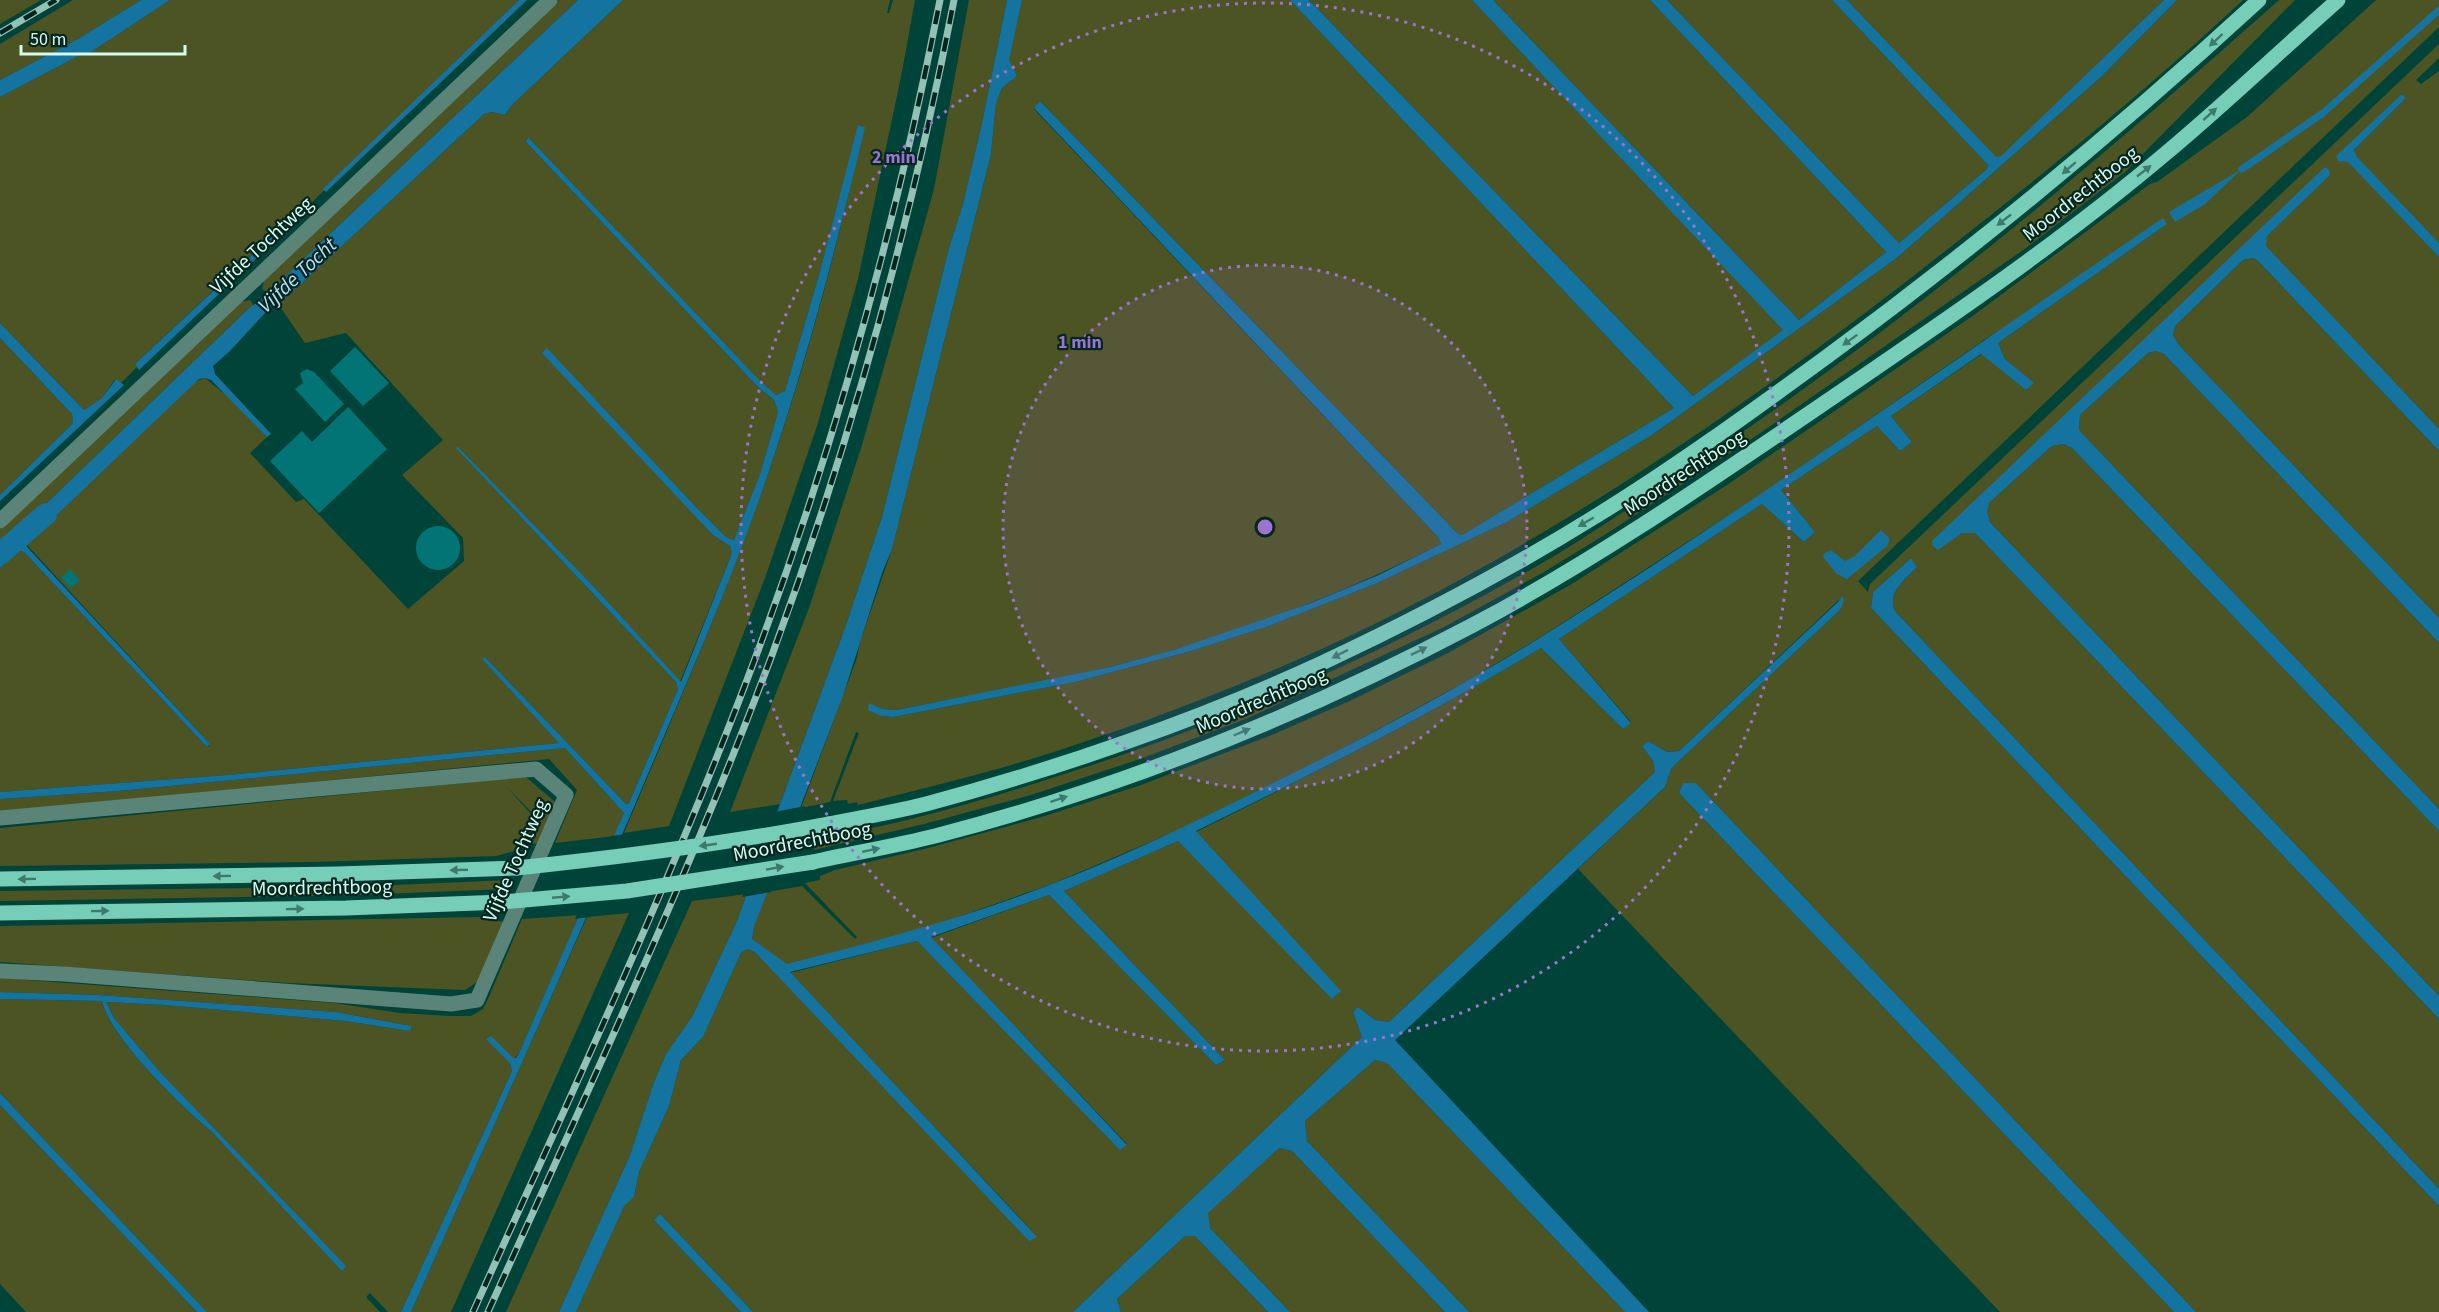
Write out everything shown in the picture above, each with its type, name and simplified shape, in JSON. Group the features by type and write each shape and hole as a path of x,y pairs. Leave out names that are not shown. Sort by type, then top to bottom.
{"main road":[{"name":"Moordrechtboog","path":"0,879 338,874 517,868 649,854 749,839 923,805 1109,747 1212,709 1322,663 1470,588 1577,527 1767,400 1893,309 2050,184 2197,58 2259,0"},
{"name":"Moordrechtboog","path":"0,913 346,908 503,902 627,891 813,862 932,837 1113,781 1223,740 1330,695 1474,624 1621,539 1782,432 2004,278 2089,215 2166,153 2338,0"}],"street":[{"name":"Vijfde Tochtweg","path":"0,521 550,0"},
{"name":"Vijfde Tochtweg","path":"0,819 536,770 566,795 477,1000 451,1004 0,970"}],"green space":[{"path":"0,0 41,0 0,24"},
{"path":"73,0 141,0 78,39 0,80 0,44"},
{"path":"170,0 519,0 301,213 298,211 135,364 137,367 121,383 115,379 102,398 84,410 0,323 0,97 80,55 91,52"},
{"path":"559,0 578,0 269,294 262,289 265,277"},
{"path":"623,0 890,0 887,13 889,13 893,0 915,0 858,279 817,426 765,578 669,826 624,833 716,613 781,437 808,349 843,216 864,127 859,125 785,391 776,395 759,381 528,137 526,142 757,386 774,400 778,412 760,474 734,540 726,537 695,506 547,349 713,535 730,546 732,553 680,682 597,590 456,448 676,682 678,689 629,803 626,804 485,657 483,660 560,743 227,775 0,792 0,568 19,551 24,552 207,747 210,744 16,533 0,546 0,529 239,302 250,300 254,306 248,309 20,529 28,537 40,531 194,382 205,378 231,399 267,437 250,453 296,502 304,499 408,609 464,561 463,538 402,475 443,440 346,333 305,343 276,301 287,297 484,114 492,112 505,115 512,105"},
{"path":"969,0 1007,0 963,204 949,248 882,517 846,625 780,804 730,812 809,608 862,445 934,189"},
{"path":"1022,0 1290,0 1674,408 1462,535 1458,534 1040,101 1034,109 1438,537 1441,544 1310,603 1174,650 1071,676 897,710 882,709 882,716 893,717 1075,682 1191,651 1266,627 1375,584 1507,522 1652,435 1898,257 2101,77 2177,0 2243,0 2171,66 2058,161 1944,252 1787,371 1624,483 1454,583 1366,628 1276,669 1177,709 1076,745 1008,766 858,805 857,802 848,804 847,800 833,801 859,733 856,732 830,802 801,808 857,658 860,642 892,549 991,154 996,103 1002,88 1017,76 1008,60"},
{"path":"1309,0 1472,0 1784,330 1693,396"},
{"path":"1493,0 1650,0 1886,252 1799,320"},
{"path":"1667,0 1832,0 1988,165 1987,169 1899,243"},
{"path":"1847,0 2164,0 2001,157 1995,157"},
{"path":"2279,0 2295,0 2125,172 2026,248 1753,438 1544,572 1444,627 1248,718 1140,759 1031,795 924,824 814,850 818,838 885,825 985,799 1142,748 1200,726 1372,653 1537,566 1606,523 1754,424 1910,310 2134,127"},
{"path":"2376,0 2439,0 2439,27 1858,581 1868,592 1870,584 2439,44 2439,58 2416,80 2421,84 2439,71 2439,243 2356,157 2354,150 2406,98 2402,94 2339,161 2348,161 2439,257 2439,429 2265,246 2267,236 2329,175 1938,549 1962,533 1975,533 2439,1019 2439,1189 1895,611 1893,598 1895,592 1917,567 1911,558 1873,592 1871,608 2439,1206 2439,1312 2196,1312 1696,783 1683,783 1679,793 2174,1312 2000,1312 1578,869 1665,787 1671,769 1681,759 1840,610 1842,597 1679,751 1667,752 1648,741 1642,746 1653,761 1655,772 1389,1022 1375,1020 1358,1007 1353,1012 1362,1037 1073,1312 753,1312 660,1214 654,1220 741,1312 576,1312 624,1205 634,1197 639,1172 669,1106 681,1060 703,1037 741,953 747,949 755,952 1037,1236 790,973 917,941 1120,1149 1127,1144 931,938 1049,895 1216,1065 1225,1060 1064,891 1178,841 1333,998 1340,991 1196,832 1370,743 1541,648 1623,729 1631,722 1559,639 1762,504 1804,542 1815,532 1781,490 1877,426 1900,451 1912,442 1891,416 1982,354 2026,390 2033,383 2005,359 1998,343 2167,224 1984,340 1766,491 1544,635 1472,678 1327,757 1181,829 1052,884 929,927 787,965 752,939 767,892 802,886 855,939 857,937 805,883 820,880 820,876 835,870 928,848 1045,816 1141,785 1272,735 1352,700 1448,653 1570,585 1727,485 1974,315 2150,184 2157,182 2247,117"},
{"path":"2253,258 2439,451 2439,618 2179,345 2173,335 2175,326 2243,260"},
{"path":"0,338 72,414 73,423 0,495"},
{"path":"2156,351 2164,354 2439,643 2439,809 2079,430 2080,415 2148,353"},
{"path":"2063,444 2072,448 2439,831 2439,996 1990,522 1987,511 1990,502 2052,446"},
{"path":"565,748 624,813 615,836 555,843 577,790 549,759 0,812 0,799 119,791"},
{"path":"526,777 555,802 538,843 532,844 541,822 505,785 539,823 528,844 496,856 314,862 0,866 0,828"},
{"path":"511,880 507,889 355,895 0,901 0,891 347,887"},
{"path":"747,894 737,921 693,1015 666,1054 654,1082 630,1155 559,1312 506,1312 692,901"},
{"path":"629,913 451,1312 411,1312 587,917"},
{"path":"580,915 519,1053 510,1063 512,1071 401,1312 388,1312 370,1293 366,1297 380,1312 207,1312 0,1093 0,999 102,1001 118,1033 149,1072 346,1267 161,1073 114,1018 106,1002 345,1021 410,1031 412,1026 336,1012 99,995 0,992 0,978 334,1003 400,1013 471,1016 483,1009 522,919"},
{"path":"481,917 504,922 477,982 465,990 288,983 0,962 0,926"},
{"path":"1375,1060 1387,1063 1625,1312 1469,1312 1307,1141 1305,1121"},
{"path":"0,1105 197,1312 26,1312 0,1284"},
{"path":"1279,1148 1292,1151 1445,1312 1290,1312 1210,1228 1207,1212"},
{"path":"1185,1236 1195,1236 1268,1312 1121,1312 1117,1299"}],"water":[{"path":"141,0 170,0 91,52 80,55 0,97 0,80 78,39"},
{"path":"519,0 527,0 326,192 323,189"},
{"path":"578,0 623,0 512,105 505,115 492,112 484,114 287,297 276,301 213,366 215,374 271,434 267,437 211,380 199,379 40,531 28,537 20,529 248,309 269,294"},
{"path":"1007,0 1022,0 1009,60 1017,76 1002,88 996,103 991,154 892,549 882,573 843,696 754,927 752,939 787,964 953,918 1079,874 1209,814 1405,715 1476,676 1624,584 1779,481 2163,218 2167,224 1998,343 2005,359 2034,383 2026,390 1981,354 1891,416 1912,442 1900,451 1877,426 1781,490 1815,532 1804,542 1762,504 1559,639 1631,723 1623,729 1541,648 1370,743 1196,831 1341,991 1332,999 1178,841 1064,891 1225,1060 1216,1065 1049,895 931,937 1127,1145 1120,1150 917,941 790,972 1037,1237 1029,1241 755,952 747,949 741,953 703,1037 681,1060 669,1106 639,1172 634,1197 624,1206 576,1312 559,1312 630,1155 654,1082 666,1054 693,1015 737,921 846,625 882,517 949,248 963,204"},
{"path":"1290,0 1309,0 1693,396 1783,330 1472,0 1493,0 1799,320 1886,252 1650,0 1667,0 1899,243 1987,169 1988,165 1832,0 1847,0 1996,157 2001,156 2164,0 2177,0 2101,77 1898,257 1652,435 1507,522 1375,584 1266,627 1191,651 1075,682 893,717 882,716 868,710 869,703 882,709 897,710 1110,667 1174,650 1311,603 1379,575 1441,544 1438,537 1034,108 1040,101 1458,534 1462,535 1674,408"},
{"path":"2402,94 2406,98 2354,150 2357,157 2439,243 2439,257 2348,162 2338,161 2336,156"},
{"path":"858,125 865,127 820,304 795,391 741,549 698,656 564,969 411,1312 401,1312 512,1071 510,1063 486,1039 491,1036 513,1058 516,1058 624,813 565,748 119,791 0,799 0,792 227,775 559,743 482,659 485,657 626,804 629,803 678,689 676,682 456,448 458,447 597,590 681,682 732,553 730,546 713,535 542,353 547,348 695,506 726,537 734,540 760,474 778,412 774,400 757,386 526,142 528,137 759,380 776,395 785,391 819,275"},
{"path":"2325,167 2329,170 2330,175 2267,236 2266,246 2439,429 2439,451 2253,258 2243,260 2175,326 2173,335 2179,345 2439,618 2439,643 2164,354 2156,351 2148,353 2080,415 2079,430 2439,809 2439,831 2072,448 2063,444 2052,446 1990,502 1987,511 1990,522 2439,996 2439,1019 1975,533 1962,533 1938,550 1933,546 1932,541"},
{"path":"2242,169 2205,204 2175,222 2169,212"},
{"path":"299,211 303,214 139,370 135,364"},
{"path":"0,323 84,410 102,398 116,379 124,385 0,501 0,495 73,423 72,414 0,338"},
{"path":"1881,530 1890,539 1887,546 1847,579 1837,574 1823,557 1831,550 1845,561 1855,556"},
{"path":"16,532 28,548 210,744 207,747 24,552 19,551 0,568 0,546"},
{"path":"1911,558 1917,567 1895,592 1893,604 1895,611 2439,1189 2439,1206 1871,608 1873,592"},
{"path":"1842,596 1844,600 1840,610 1671,769 1665,787 1395,1040 1649,1312 1625,1312 1387,1063 1375,1060 1305,1121 1307,1141 1469,1312 1445,1312 1292,1151 1279,1148 1208,1213 1210,1228 1290,1312 1268,1312 1195,1236 1185,1236 1117,1299 1121,1312 1073,1312 1362,1037 1353,1012 1358,1007 1375,1020 1389,1022 1655,772 1653,761 1642,746 1648,741 1667,752 1679,751"},
{"path":"1683,783 1696,783 2196,1312 2174,1312 1679,793"},
{"path":"0,992 99,995 336,1012 412,1026 410,1031 345,1021 106,1002 114,1018 161,1073 346,1266 342,1271 213,1133 149,1072 118,1034 102,1001 0,999"},
{"path":"0,1093 207,1312 197,1312 0,1105"},
{"path":"660,1214 753,1312 741,1312 654,1220"}],"pier":[{"path":"805,806 771,892 742,897 774,812"},
{"path":"626,834 590,917 575,919 611,836"}],"building":[{"path":"355,347 389,383 363,406 330,371"},
{"path":"307,369 314,372 344,404 325,422 295,389 303,383 300,373"},
{"path":"348,407 387,449 319,513 270,461 302,431 312,442"},
{"path":"438,526 447,527 454,532 459,539 459,557 454,564 447,569 438,570 429,569 422,564 417,557 416,548 417,539 422,532 429,527"},
{"path":"70,569 80,580 71,588 61,578"}],"waterway":[{"path":"2242,169 2323,113 2439,10"},
{"name":"Vijfde Tocht","path":"0,554 46,514"}],"railway":[{"path":"0,33 56,0"},
{"path":"473,1312 658,899 759,648 814,489 863,328 905,165 940,0"},
{"path":"488,1312 599,1067 706,821 740,738 801,575 853,413 898,249 919,166 954,0"}]}
